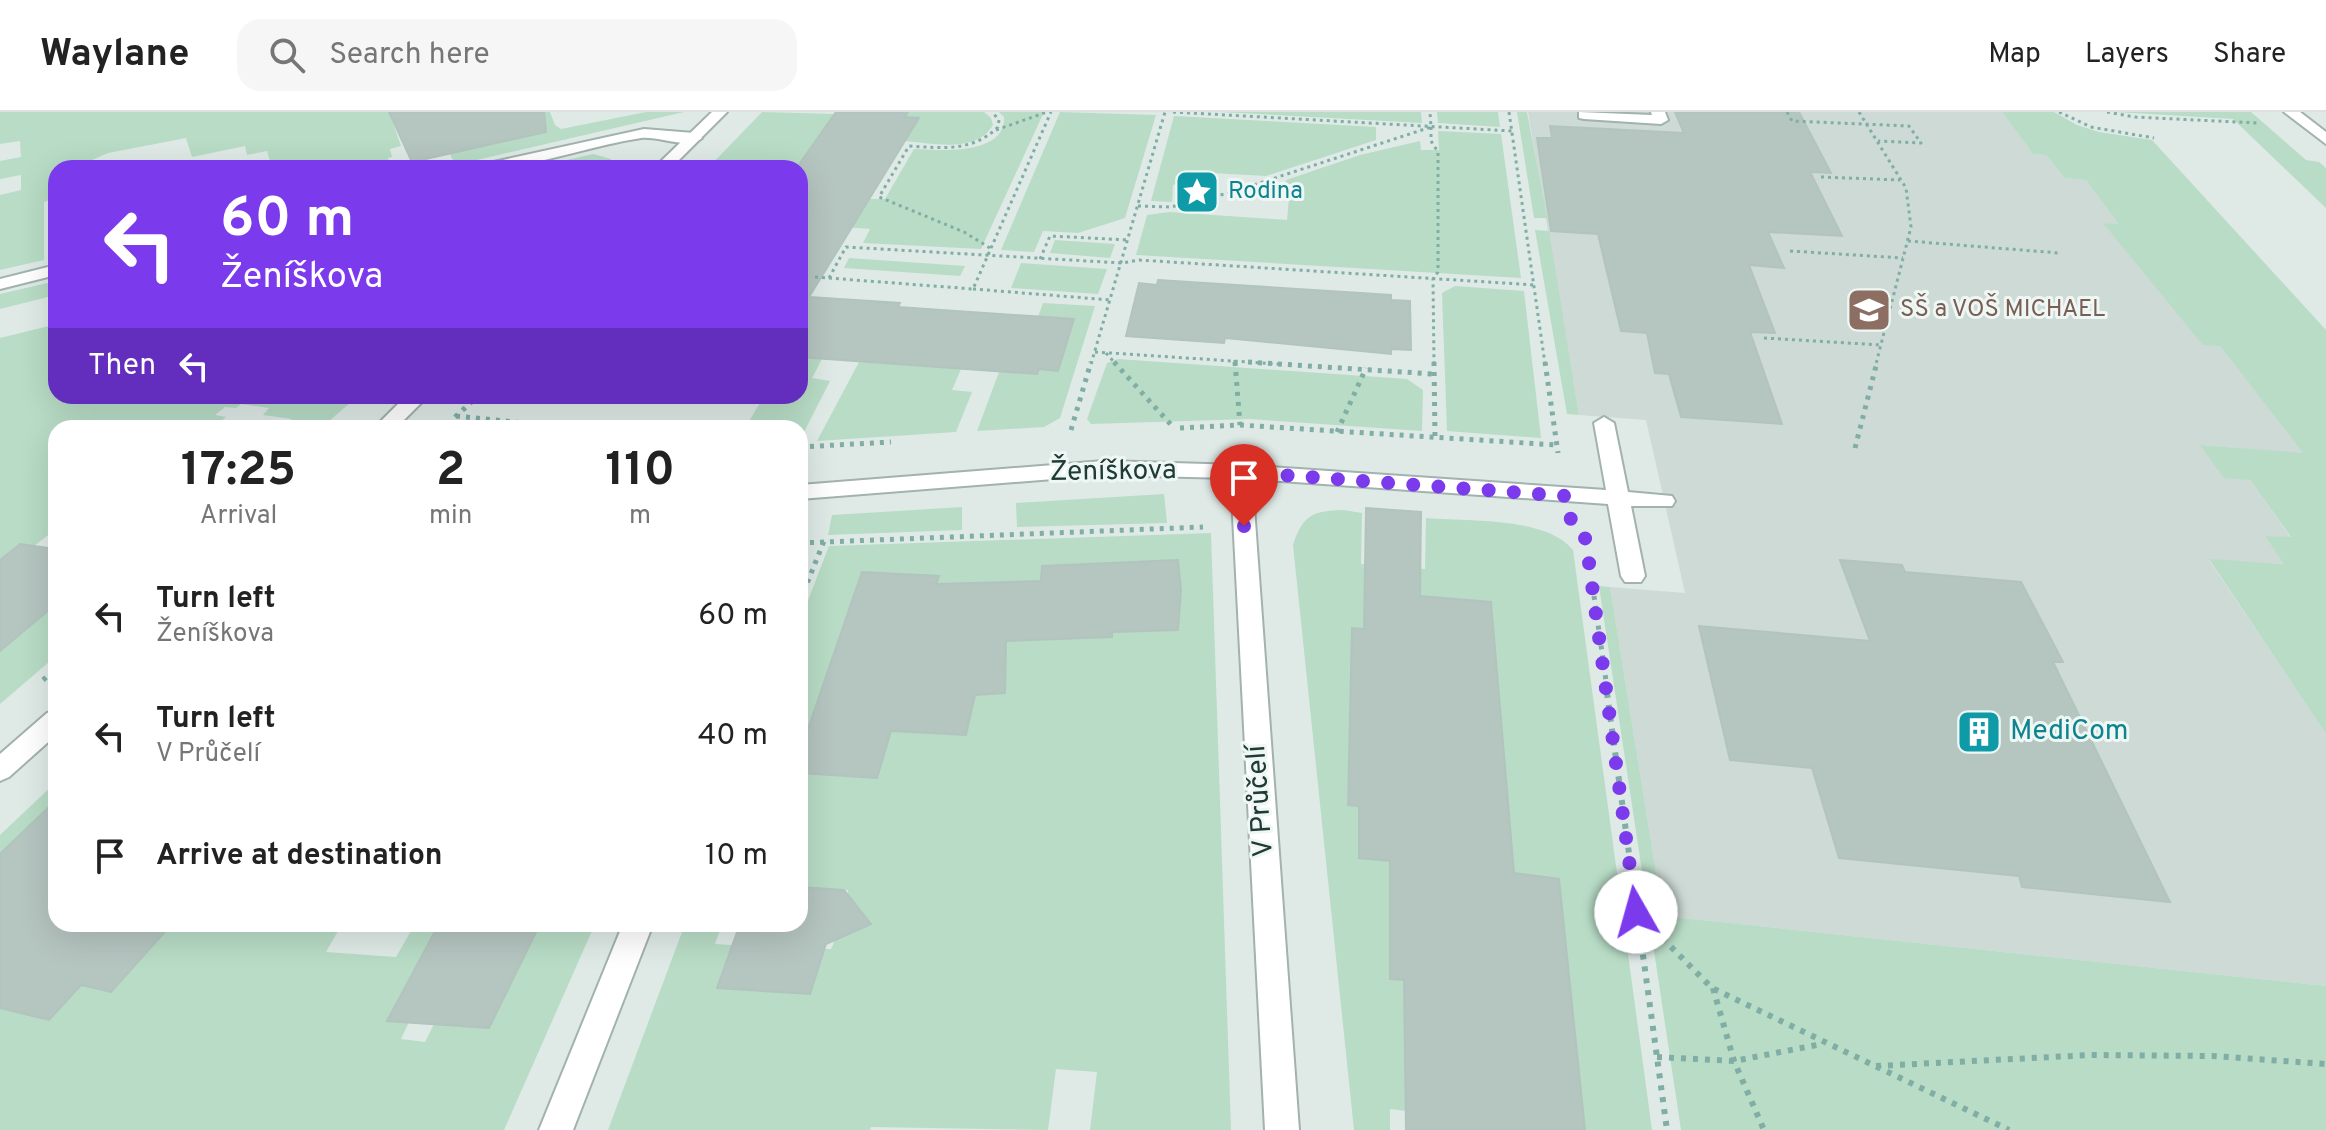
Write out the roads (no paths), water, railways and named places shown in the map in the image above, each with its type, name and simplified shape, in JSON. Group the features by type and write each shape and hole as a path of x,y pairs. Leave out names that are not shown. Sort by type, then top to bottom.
{"street":[{"path":"671,160 720,112"},
{"path":"1584,115 1661,120 1658,112"},
{"path":"2291,112 2326,139"},
{"path":"524,160 644,133 694,138"},
{"path":"0,284 48,272"},
{"path":"392,420 410,404"},
{"path":"1604,423 1633,576"},
{"name":"Ženíškova","path":"808,491 1104,468 1241,472 1664,501"},
{"name":"V Průčelí","path":"1241,472 1282,1130"},
{"path":"0,770 48,727"},
{"path":"556,1130 635,932"}],"place":[{"name":"Rodina","path":"1197,192"},
{"name":"SŠ a VOŠ MICHAEL","path":"1869,310"},
{"name":"MediCom","path":"1979,732"}]}
